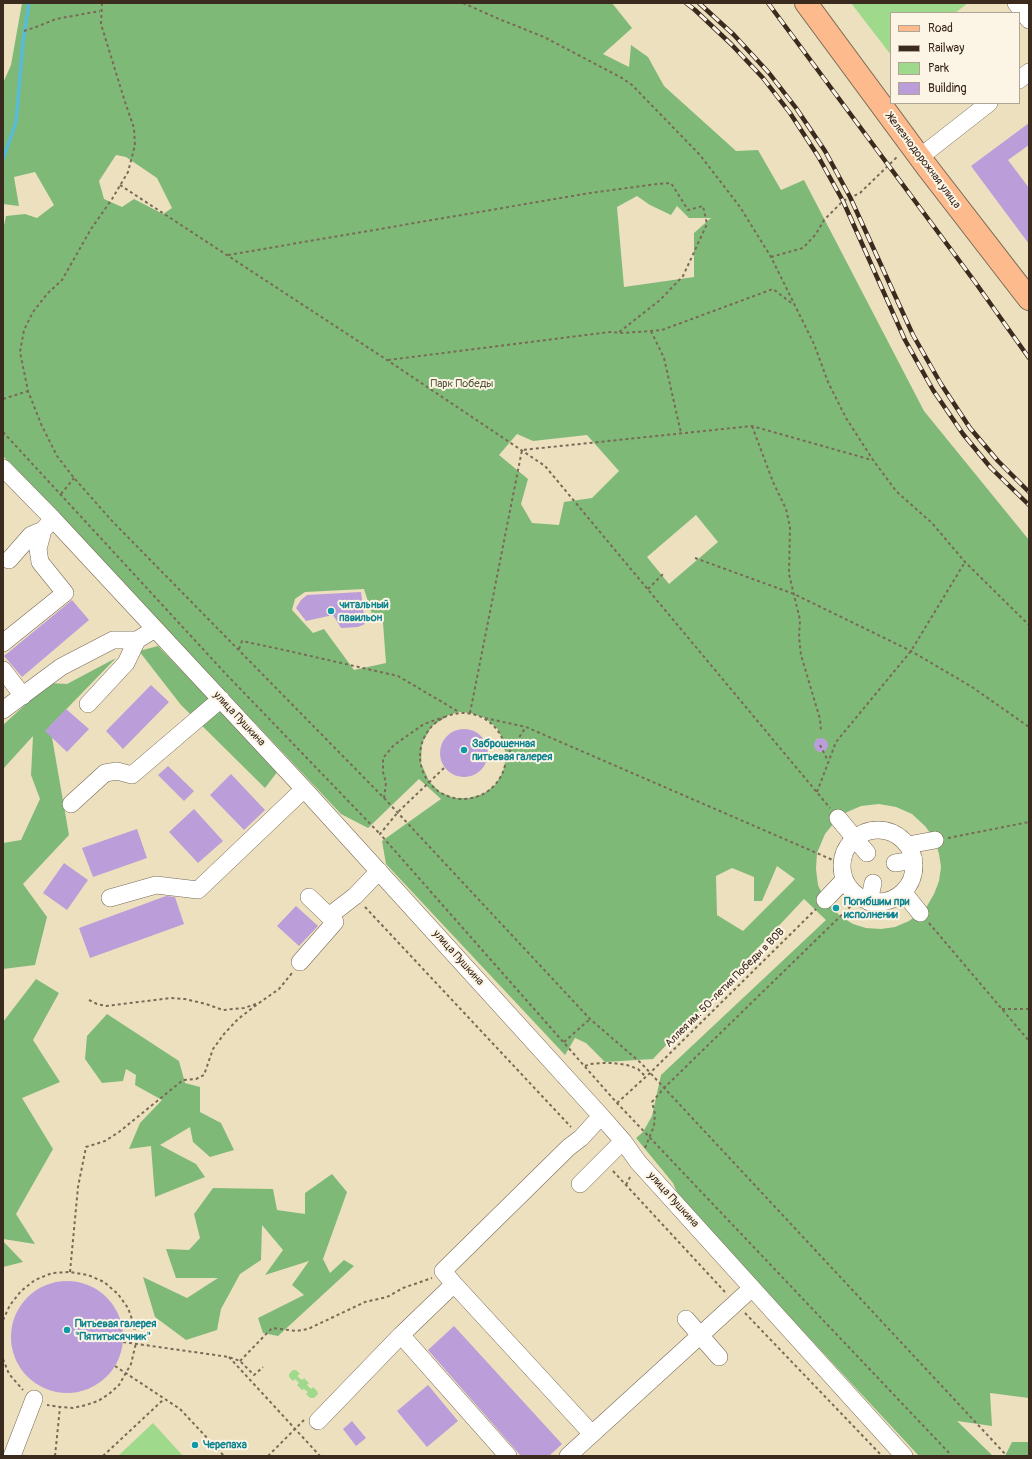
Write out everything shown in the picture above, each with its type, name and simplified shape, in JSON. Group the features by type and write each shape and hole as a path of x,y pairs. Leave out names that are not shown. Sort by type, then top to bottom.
{"main road":[{"name":"Железнодорожная улица","path":"806,3 915,151 1029,299"}],"street":[{"path":"1016,3 1029,20"},
{"path":"1020,79 1029,72"},
{"path":"915,151 988,104"},
{"name":"улица Пушкина","path":"3,468 48,525 155,629 379,871 601,1116 623,1141 638,1162 904,1456"},
{"path":"9,560 31,535 48,525"},
{"path":"3,644 65,593 40,562 38,549 48,525"},
{"path":"3,710 61,667 113,640 137,640 155,629"},
{"path":"88,704 126,663 137,640"},
{"path":"3,670 23,696"},
{"path":"70,804 105,773 116,771 132,775 221,699"},
{"path":"110,898 156,885 198,890 304,789"},
{"path":"838,818 867,853"},
{"path":"825,900 843,872 846,849 864,832 884,830 902,838 911,853 915,869 913,878 904,893 887,902 878,903 864,900 848,887 843,872"},
{"path":"896,863 935,840"},
{"path":"329,916 355,896 379,871"},
{"path":"864,900 873,883"},
{"path":"904,893 920,913"},
{"path":"300,962 335,922 309,897"},
{"path":"592,1434 443,1271 569,1147 581,1138 601,1116"},
{"path":"580,1184 623,1141"},
{"path":"312,1420 454,1284"},
{"path":"568,1456 752,1288"},
{"path":"686,1319 719,1357"},
{"path":"401,1335 508,1456"},
{"path":"12,1456 34,1399"}],"path":[{"path":"102,3 100,11 101,24 134,128 135,145 128,172 91,229 62,280 42,300 33,312 24,330 20,352 28,391 41,424 57,456 74,478 113,522 398,812 590,1019 641,1063 1007,1456"},
{"path":"463,3 544,37 622,78 632,85 700,155 740,207 771,257 814,344 828,382 846,418 873,460 896,491 932,523 965,562 1029,625"},
{"path":"25,31 56,19 100,11"},
{"path":"771,257 803,248 816,234 824,220 843,201 860,193 915,151"},
{"path":"227,255 590,193 672,183 688,210 703,206 707,224 683,276 660,300 618,333"},
{"path":"120,185 387,360 545,466 838,818"},
{"path":"387,360 610,332 618,333 662,330 773,289 795,306"},
{"path":"651,331 664,358 681,434"},
{"path":"3,399 28,391"},
{"path":"522,450 752,426 873,460"},
{"path":"752,426 773,482 786,509 790,527 790,574 800,620 799,637 801,655 820,719 821,731"},
{"path":"3,432 225,673 380,834 563,1042 650,1138 952,1456"},
{"path":"470,713 522,450"},
{"path":"60,494 74,478"},
{"path":"694,558 794,594 912,651 972,687 1029,727"},
{"path":"817,792 836,742 912,651 965,562"},
{"path":"648,589 664,574"},
{"path":"239,649 242,641 398,676 460,712"},
{"path":"384,798 386,784 383,772 383,758 394,745 424,724 460,712 470,713 485,718 526,726 843,872"},
{"path":"449,715 432,726 422,743 421,763 429,782 440,792 454,798 469,798 483,794 495,785 503,772 506,757 504,742 497,728 485,718"},
{"path":"506,757 526,726"},
{"path":"820,745 828,761"},
{"path":"380,834 398,812 444,768"},
{"path":"935,840 1029,822"},
{"path":"355,896 581,1138"},
{"name":"Аллея им. 50-летия Победы в ВОВ","path":"617,1102 646,1077 825,900"},
{"path":"650,1138 654,1126 655,1114 652,1102 664,1088 864,900"},
{"path":"920,913 1029,1041"},
{"path":"70,1272 78,1187 86,1147 105,1140 119,1132 183,1080 196,1079 204,1075 213,1049 224,1034 238,1019 279,989 300,962"},
{"path":"90,1000 97,1004 106,1006 170,998 185,999 223,1010 244,1008 259,1003"},
{"path":"1002,1009 1029,1009"},
{"path":"563,1042 590,1019"},
{"path":"585,1066 601,1063 626,1064 638,1069 646,1077"},
{"path":"604,1161 736,1303 882,1456"},
{"path":"240,1361 272,1328 296,1331 308,1329 365,1302 387,1297 403,1288 429,1280 443,1271"},
{"path":"3,1320 10,1305 21,1291 35,1280 52,1273 70,1272 88,1275 104,1282 118,1294 128,1308 134,1325 136,1343 127,1374 119,1385 98,1401 86,1406 73,1408"},
{"path":"123,1342 228,1357 240,1361 254,1376 263,1367"},
{"path":"228,1357 296,1428 320,1456"},
{"path":"115,1366 180,1409 224,1456"},
{"path":"103,1456 164,1399"},
{"path":"55,1456 60,1407"},
{"path":"268,1456 296,1428 312,1420"}],"green space":[{"name":"Парк Победы","path":"22,3 612,3 632,28 603,54 629,67 631,45 648,57 664,86 736,151 758,150 781,190 804,180 924,411 1029,540 1029,1398 990,1393 992,1426 957,1421 993,1456 919,1456 680,1199 673,1183 636,1138 643,1132 652,1116 661,1075 826,920 804,899 653,1059 605,1062 586,1043 575,1038 565,1055 386,864 382,841 441,799 419,779 368,828 341,814 3,456 3,230 6,216 25,214 37,218 54,205 35,172 14,177 19,206 3,204 3,83 11,65","holes":["116,155 126,157 157,178 172,208 163,214 134,199 122,207 104,199 99,181","637,196 650,205 671,215 677,206 689,218 711,218 694,233 694,277 624,287 617,207","517,434 533,441 587,435 619,471 592,498 564,502 559,525 532,523 521,504 528,479 499,455","696,515 718,542 669,584 647,557","364,589 373,617 383,623 386,663 354,670 324,629 313,633 292,610 295,599 305,592","459,712 470,713 485,718 497,728 504,742 506,757 503,772 495,785 483,794 469,798 454,798 440,792 429,781 421,763 422,743 432,726 449,715","817,739 827,742 826,749 823,751 820,752 815,748 815,742","879,804 896,807 912,814 925,826 935,840 941,867 939,881 934,894 927,906 920,913 909,921 895,927 881,929 866,928 853,924 840,916 825,900 818,885 816,869 817,853 825,834 838,818 861,806","777,866 795,879 743,931 717,915 716,876 732,868 754,877 754,901 762,901"]},
{"path":"851,3 968,3 956,12 890,12 890,54"},
{"path":"158,646 278,771 265,788 181,705 139,651"},
{"path":"116,658 50,726 69,835 23,884 47,917 35,965 3,969 3,843 21,840 40,799 31,775 33,736 3,769 3,725 49,683 67,684"},
{"path":"36,979 59,993 33,1040 60,1082 22,1098 53,1149 16,1214 35,1244 3,1239 3,1022"},
{"path":"107,1014 179,1061 185,1083 200,1087 200,1112 221,1123 234,1150 210,1157 193,1142 190,1127 160,1145 196,1164 205,1177 155,1197 151,1146 129,1149 140,1123 162,1100 135,1085 136,1075 126,1069 123,1081 102,1083 85,1059 87,1036"},
{"path":"332,1174 347,1192 323,1259 330,1273 344,1260 354,1266 278,1336 263,1333 258,1318 304,1295 292,1285 309,1261 265,1275 283,1250 262,1225 261,1260 240,1274 221,1309 217,1330 186,1340 155,1317 143,1277 187,1298 218,1278 176,1278 166,1249 189,1250 200,1238 194,1214 213,1188 273,1189 277,1210 305,1214 305,1193"},
{"path":"3,1241 23,1262 3,1267"},
{"path":"293,1370 296,1370 300,1374 297,1376 302,1380 304,1378 309,1383 307,1385 311,1389 313,1387 317,1391 318,1394 314,1398 310,1398 306,1394 308,1392 304,1389 302,1390 297,1385 299,1383 295,1379 293,1381 289,1377 289,1374"},
{"path":"153,1423 183,1456 118,1456"},
{"path":"1012,1442 1029,1442 1029,1456 1005,1456"}],"building":[{"path":"1029,123 1029,145 1008,160 1029,188 1029,244 971,166"},
{"name":"читальный павильон","path":"361,592 365,624 358,627 341,628 333,615 306,621 296,608 301,600 307,595"},
{"path":"72,600 89,620 22,677 4,656"},
{"path":"151,685 169,702 123,749 106,731"},
{"path":"66,709 89,729 67,752 45,731"},
{"name":"Заброшенная питьевая галерея","path":"459,729 469,729 478,733 484,739 487,744 487,762 478,773 469,777 459,777 450,773 444,767 440,758 440,748 444,739 450,733"},
{"path":"821,738 826,740 828,745 826,750 821,752 816,750 814,745 816,740"},
{"path":"168,766 194,791 184,801 158,775"},
{"path":"231,774 265,810 244,830 210,795"},
{"path":"194,809 223,841 198,863 169,832"},
{"path":"137,829 147,858 93,877 82,848"},
{"path":"64,863 88,880 67,910 43,893"},
{"path":"166,896 175,897 184,924 90,958 79,928"},
{"path":"296,906 318,926 299,946 277,926"},
{"name":"Питьевая галерея \"Пятитысячник\"","path":"67,1281 78,1282 88,1286 98,1291 106,1298 113,1306 118,1316 122,1326 122,1348 118,1358 113,1368 106,1376 98,1383 88,1388 78,1392 67,1393 56,1392 46,1388 36,1383 28,1376 21,1368 16,1358 12,1348 11,1337 12,1326 16,1316 21,1306 28,1298 36,1291 46,1286 56,1282"},
{"path":"454,1326 562,1444 549,1456 521,1456 428,1350"},
{"path":"428,1385 458,1421 427,1447 397,1411"},
{"path":"352,1421 366,1438 356,1446 343,1429"}],"waterway":[{"path":"3,159 16,122 23,42 29,3"}],"railway":[{"path":"686,3 731,44 763,78 790,113 818,156 843,201 905,340 933,390 963,434 991,468 1029,505"},
{"path":"699,3 734,35 769,73 796,108 825,151 850,197 913,335 941,384 970,428 998,461 1029,492"},
{"path":"768,3 975,282 1029,358"}],"place":[{"name":"читальный павильон","path":"331,611"},
{"name":"Заброшенная питьевая галерея","path":"464,750"},
{"name":"Погибшим при исполнении","path":"836,908"},
{"name":"Питьевая галерея \"Пятитысячник\"","path":"67,1330"},
{"name":"Черепаха","path":"195,1445"}]}
